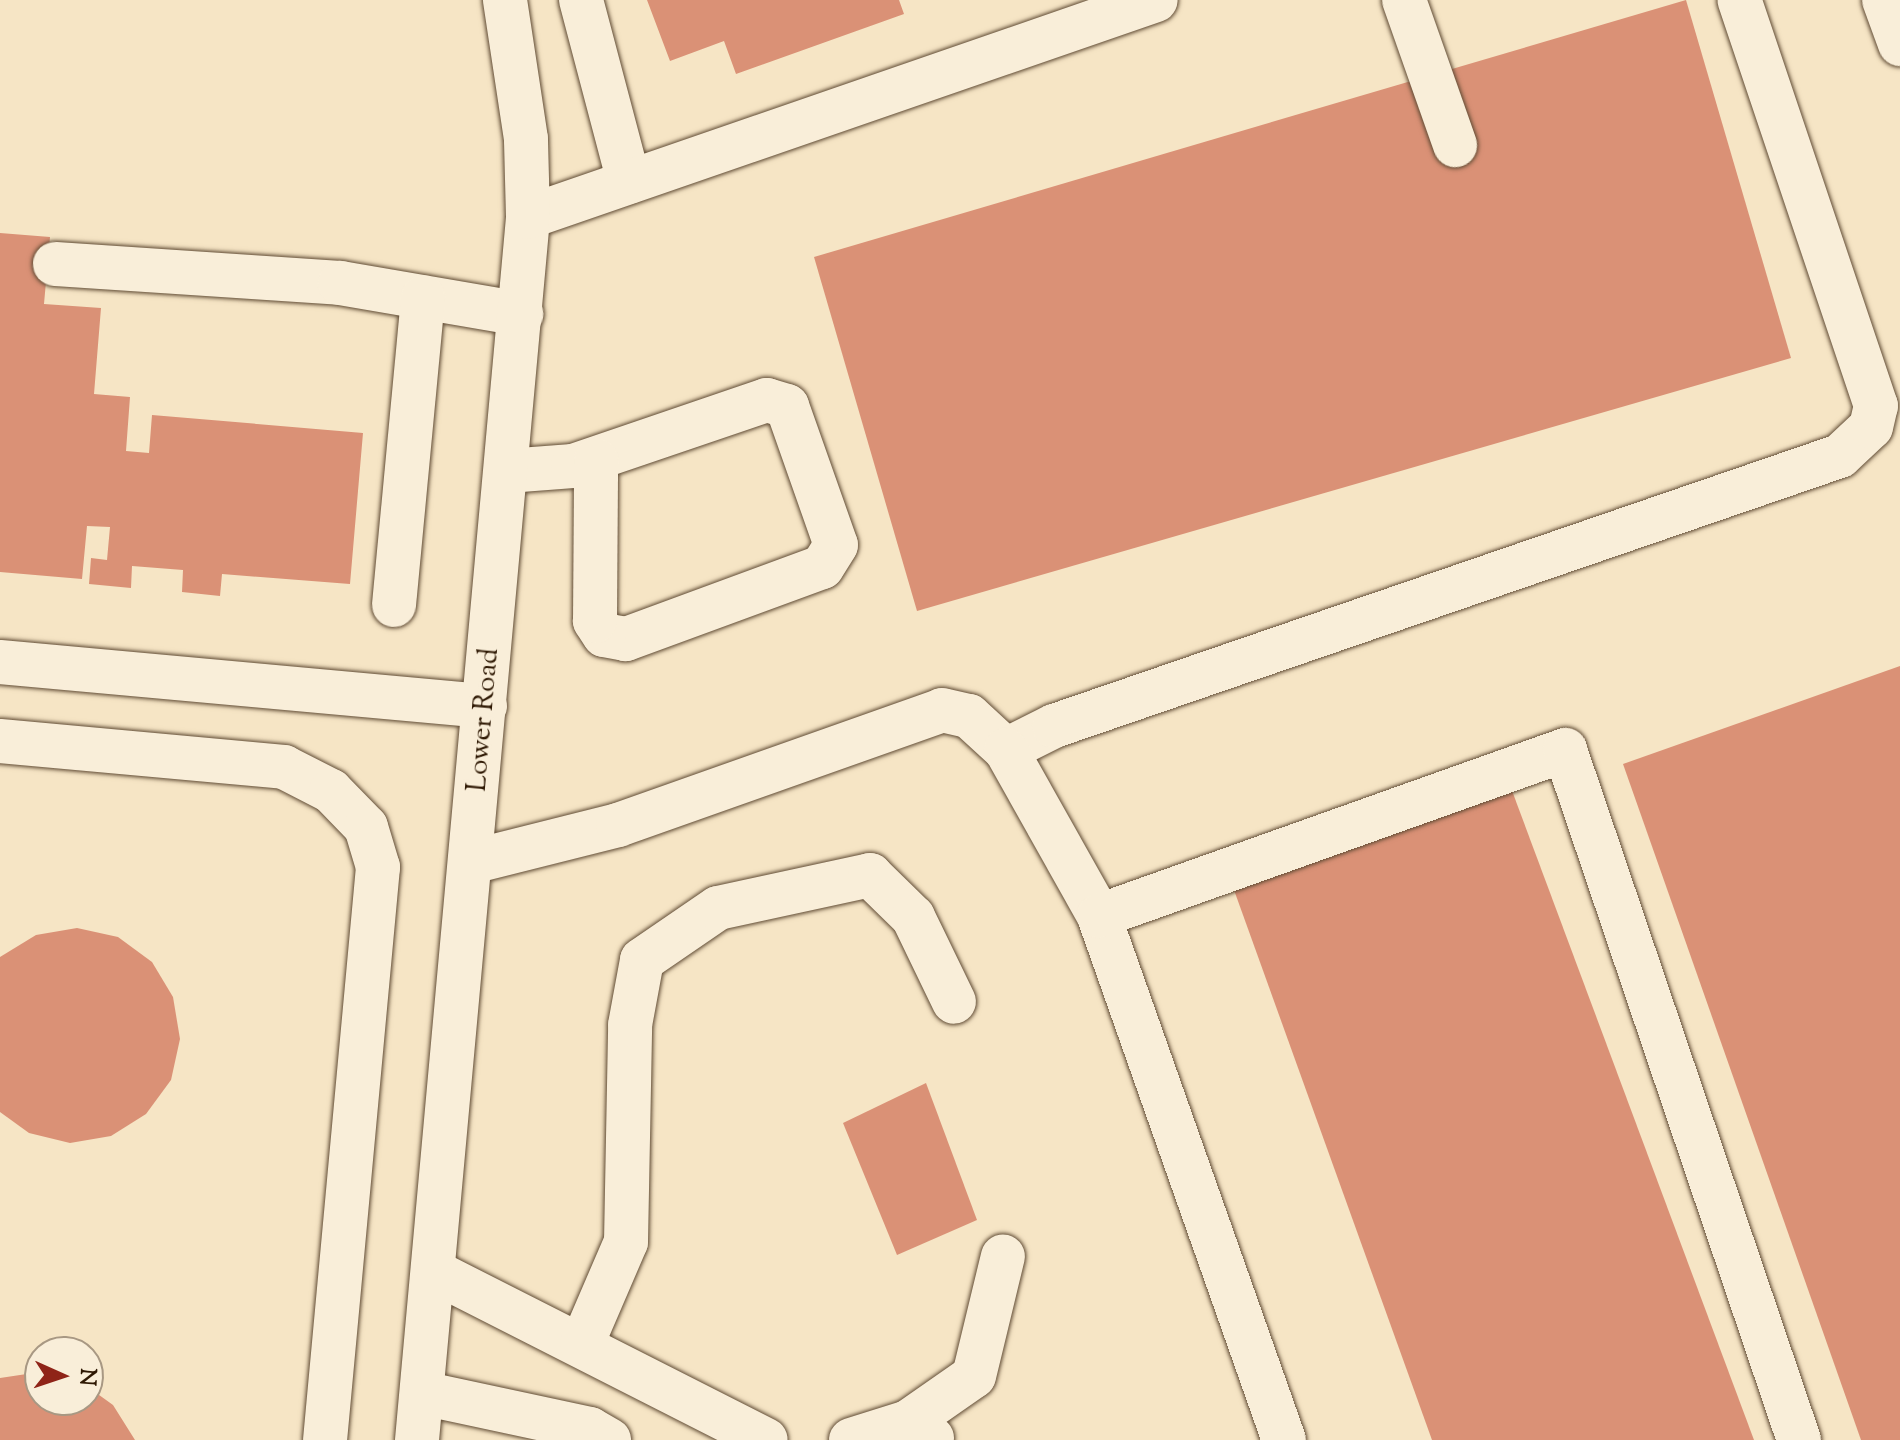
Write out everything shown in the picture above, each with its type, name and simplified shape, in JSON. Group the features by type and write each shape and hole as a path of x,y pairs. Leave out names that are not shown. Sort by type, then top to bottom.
{"street":[{"name":"Lower Road","path":"417,1440 528,217 526,139 505,0"},
{"path":"581,0 629,182"},
{"path":"528,217 1156,0"},
{"path":"1404,0 1455,145"},
{"path":"1006,750 1054,726 1840,456 1871,427 1876,406 1739,0"},
{"path":"1884,0 1900,44"},
{"path":"55,264 340,283 521,314"},
{"path":"394,605 423,297"},
{"path":"507,471 596,460 767,400 787,406 836,545 822,567 626,639 604,635 595,621 596,460"},
{"path":"0,662 485,706"},
{"path":"471,862 618,825 942,710 969,716 1006,750 1099,916 1284,1440"},
{"path":"0,741 284,767 331,791 366,827 378,867 325,1440"},
{"path":"1099,916 1565,750 1799,1440"},
{"path":"582,1344 626,1242 630,1025 642,960 718,908 870,875 913,917 954,1002"},
{"path":"851,1440 921,1431 974,1376 1003,1256"},
{"path":"433,1271 766,1440"},
{"path":"422,1393 590,1429 609,1440"}],"building":[{"path":"647,0 899,0 904,14 736,74 724,41 670,61"},
{"path":"1686,0 1791,358 917,611 814,257"},
{"path":"0,233 50,237 44,304 101,308 94,394 130,397 126,451 149,453 152,415 363,433 350,584 222,574 220,596 182,592 183,570 132,566 131,588 89,584 91,558 107,560 110,527 87,526 82,579 0,572"},
{"path":"1900,666 1900,1440 1861,1440 1623,764"},
{"path":"1511,788 1754,1440 1432,1440 1234,890"},
{"path":"77,928 118,937 152,962 173,997 180,1039 171,1080 146,1114 111,1136 70,1143 29,1133 0,1112 0,957 36,935"},
{"path":"926,1083 977,1220 897,1255 843,1123"},
{"path":"24,1374 24,1416 104,1416 104,1399 113,1405 135,1440 0,1440 0,1378"}]}
